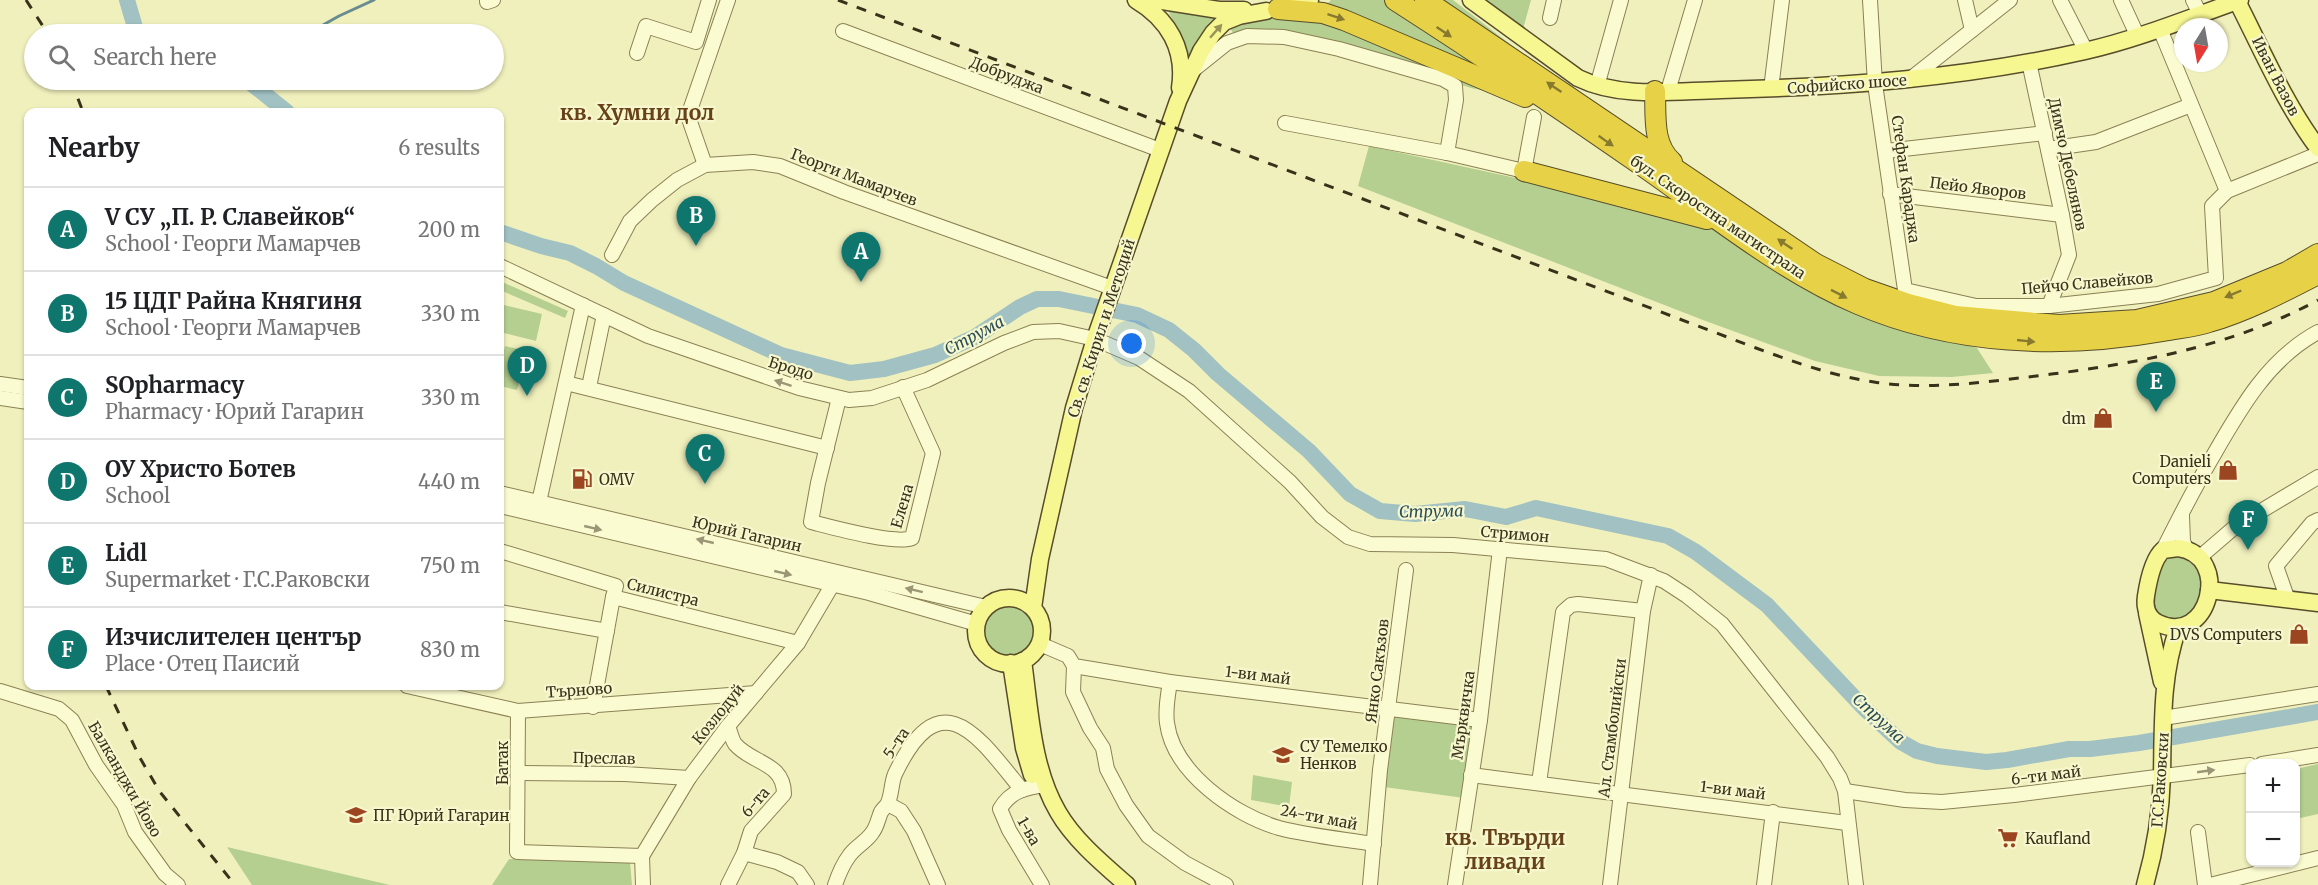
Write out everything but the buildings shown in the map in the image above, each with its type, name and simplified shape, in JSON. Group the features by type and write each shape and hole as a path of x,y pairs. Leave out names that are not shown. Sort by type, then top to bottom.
{"highway":[{"name":"бул. Скоростна магистрала","path":"1395,0 1577,120 1809,279 1858,304 1885,314 1952,333 2040,342 2122,338 2209,322 2283,292 2318,274"},
{"name":"бул. Скоростна магистрала","path":"1425,0 1816,264 1865,289 1908,304 1954,316 2059,325 2137,320 2214,302 2287,272 2318,254"},
{"path":"1272,10 1323,13 1344,20 1577,120"},
{"path":"1662,91 1657,134 1659,146 1666,157 1697,184"},
{"path":"1524,171 1691,213 1733,229"}],"main road":[{"name":"Св. св. Кирил и Методий","path":"1136,0 1158,16 1168,27 1175,41 1182,66 1178,101"},
{"path":"1156,0 1219,10 1272,10 1310,0"},
{"name":"Софийско шосе","path":"1471,0 1570,73 1597,86 1618,91 1771,89 1875,84 1908,80 2086,51 2160,29 2197,7 2239,0"},
{"name":"Иван Вазов","path":"2239,0 2300,122 2318,148"},
{"name":"Св. св. Кирил и Методий","path":"1033,608 1040,559 1091,334 1110,294 1178,101 1213,33 1224,22 1239,15 1272,10"},
{"path":"2163,550 2193,553 2207,571 2210,590 2206,603 2199,615 2188,625 2178,628 2154,621 2146,610 2146,594 2158,556 2163,550"},
{"name":"Св. св. Кирил и Методий","path":"1014,598 1040,559"},
{"path":"2210,590 2318,603"},
{"path":"1014,598 1028,603 1039,617 1042,627 1040,644 1033,654 1017,662 1000,662 985,652 978,642 977,624 986,607 1002,599 1014,598"},
{"name":"Г.С.Раковски","path":"2146,610 2164,688"},
{"name":"Г.С.Раковски","path":"2149,881 2160,806 2164,688 2169,655 2178,628"},
{"path":"1017,662 1032,727 1034,787 1058,829 1110,885"},
{"path":"1034,787 1055,806 1067,825 1095,855 1127,885"}],"street":[{"path":"487,0 487,2 494,0"},
{"path":"637,53 646,26 696,42 710,0"},
{"path":"705,165 688,116 728,0"},
{"path":"1550,18 1554,0"},
{"path":"1597,86 1620,0"},
{"path":"1662,91 1695,0"},
{"path":"1771,89 1782,0"},
{"name":"Стефан Караджа","path":"1870,0 1875,84 1905,290"},
{"path":"1965,0 1972,30"},
{"path":"1908,80 2010,0"},
{"path":"2060,0 2086,51"},
{"path":"2121,0 2138,37"},
{"path":"2160,29 2227,192 2318,154"},
{"name":"Добруджа","path":"843,31 1161,150"},
{"path":"1191,72 1227,43 1247,36 1265,36 1284,37 1339,50 1443,79 1455,86 1447,153"},
{"name":"Димчо Дебелянов","path":"2029,62 2062,214 2068,255 2049,306"},
{"path":"2048,149 2096,142 2191,105"},
{"path":"1285,123 1447,153 1524,171 1534,117"},
{"path":"1886,151 2045,133"},
{"name":"Георги Мамарчев","path":"612,255 630,221 677,180 705,165 753,162 780,166 1110,294"},
{"name":"Пейчо Славейков","path":"1905,290 1976,306 2049,306 2158,294 2216,278 2212,206 2227,192"},
{"name":"Пейо Яворов","path":"1890,194 2062,214"},
{"name":"Бродо","path":"504,268 648,336 799,388 849,400 872,398 927,380 995,347 1033,332 1059,330 1091,334"},
{"path":"538,509 583,305"},
{"path":"589,387 604,315"},
{"path":"2163,550 2182,510 2238,414 2257,387 2292,349 2318,332"},
{"name":"Стримон","path":"1091,334 1139,358 1189,391 1290,482 1322,517 1348,537 1370,544 1453,545 1606,559 1651,575 1687,596 1722,624 1827,757 1845,791"},
{"path":"566,383 827,448 839,398"},
{"path":"0,384 24,387"},
{"name":"Елена","path":"827,448 811,522 900,541 912,538 933,453 903,387"},
{"path":"0,398 24,401"},
{"path":"2182,510 2182,532 2193,553 2318,477"},
{"name":"Юрий Гагарин","path":"504,495 538,509 977,624"},
{"name":"Юрий Гагарин","path":"504,506 538,509 840,573 986,607"},
{"path":"2288,600 2276,566 2312,523 2318,520"},
{"name":"Мърквичка","path":"1455,885 1480,720 1500,549"},
{"name":"Силистра","path":"504,552 615,586 613,597 798,643"},
{"name":"Янко Сакъзов","path":"1370,885 1380,770 1406,570"},
{"name":"Козлодуй","path":"642,856 689,778 728,726 798,643 840,573"},
{"name":"Ал. Стамболийски","path":"1610,885 1643,611 1651,575"},
{"path":"593,706 603,664 613,597"},
{"path":"1539,783 1563,612 1571,605 1578,604 1643,611"},
{"path":"504,613 607,631"},
{"name":"1-ви май","path":"1040,644 1068,656 1074,666 1170,682 1389,707 1480,720"},
{"path":"1074,666 1073,692 1090,728 1104,748 1107,769 1126,805 1148,836 1185,863 1226,885"},
{"name":"24-ти май","path":"1170,682 1166,709 1167,725 1173,741 1196,777 1216,795 1244,813 1280,828 1374,844"},
{"name":"Търново","path":"425,690 518,711 756,693"},
{"name":"Балканджи Йово","path":"0,691 59,709 72,720 96,765 123,805 135,832 165,874 178,885"},
{"path":"2163,722 2318,694"},
{"name":"Батак","path":"518,711 517,852 642,856"},
{"name":"5-та","path":"835,885 849,855 873,833 881,812 888,804 894,776 907,753 935,723 945,722 968,729 1034,787"},
{"name":"6-та","path":"728,726 735,744 774,770 784,782 784,794 751,831 744,853 728,885"},
{"path":"2293,759 2318,755"},
{"name":"6-ти май","path":"1845,791 1905,800 1942,802 2162,772 2246,765"},
{"name":"Преслав","path":"519,773 625,774 689,778"},
{"name":"1-ви май","path":"1472,775 1847,823"},
{"name":"1-ва","path":"1034,787 1007,799 1000,809 1009,830 1042,885"},
{"path":"1845,791 1856,885"},
{"path":"888,804 901,811 914,831 938,885"},
{"path":"1764,885 1773,812"},
{"path":"2198,832 2208,885 2318,858"},
{"path":"744,853 777,862 798,872 807,885"},
{"path":"642,856 643,885"}],"green space":[{"path":"1331,0 1384,0 1516,88 1325,6"},
{"path":"1441,0 1453,0 1555,79"},
{"path":"1484,0 1531,0 1523,29"},
{"path":"1168,10 1200,16 1222,16 1191,63 1186,62 1184,45"},
{"path":"1316,18 1491,92 1471,88 1320,41 1235,36 1230,28 1245,19"},
{"path":"1369,146 1530,181 1706,224 1765,262 1936,337 1977,348 1993,373 1952,377 1879,376 1815,361 1358,186"},
{"path":"504,283 568,311 565,318 504,292"},
{"path":"504,305 542,314 536,341 504,333"},
{"path":"505,346 527,351 517,390 504,387"},
{"path":"2170,555 2180,557 2195,567 2201,584 2198,602 2192,611 2181,620 2157,616 2151,596 2164,559"},
{"path":"1005,604 1015,604 1029,611 1036,630 1029,649 1015,656 1005,656 995,652 988,645 984,635 984,625 988,615 995,608"},
{"path":"1394,713 1475,724 1464,798 1384,787"},
{"path":"2318,764 2318,814 2300,818 2300,813 2300,768"},
{"path":"1253,775 1292,782 1289,807 1251,800"},
{"path":"227,847 390,885 252,885"},
{"path":"509,859 630,862 632,885 492,885"}],"waterway":[{"name":"Струма","path":"127,0 134,24"},
{"path":"325,24 374,0"},
{"name":"Струма","path":"260,90 282,108"},
{"name":"Струма","path":"504,233 570,253 624,283 781,355 850,373 884,369 935,355 975,337 1020,307 1037,299 1059,299 1137,315 1169,330 1194,350 1218,374 1309,451 1350,494 1380,511 1415,514 1465,509 1506,517 1536,508 1668,536 1696,552 1767,605 1864,708 1901,742 1917,751 1986,762 2007,760 2069,749 2139,743 2318,712"}],"railway":[{"path":"26,0 42,24"},
{"path":"838,0 1756,348 1844,376 1893,384 1951,385 2103,367 2213,343 2284,317 2318,300"},
{"path":"75,90 82,108"},
{"path":"108,690 140,758 160,792 235,885"}],"place":[{"name":"15 ЦДГ Райна Княгиня","path":"696,246"},
{"name":"V СУ „П. Р. Славейков“","path":"861,282"},
{"name":"ОУ Христо Ботев","path":"527,396"},
{"name":"Lidl","path":"2156,412"},
{"name":"dm","path":"2103,418"},
{"name":"Danieli Computers","path":"2228,470"},
{"name":"OMV","path":"582,479"},
{"name":"SOpharmacy","path":"705,484"},
{"name":"Изчислителен център","path":"2248,550"},
{"name":"DVS Computers","path":"2299,634"},
{"name":"СУ Темелко Ненков","path":"1283,755"},
{"name":"ПГ Юрий Гагарин","path":"356,815"},
{"name":"Kaufland","path":"2008,838"}],"district":[{"name":"кв. Хумни дол","path":"637,112"},
{"name":"кв. Твърди ливади","path":"1505,849"}]}
